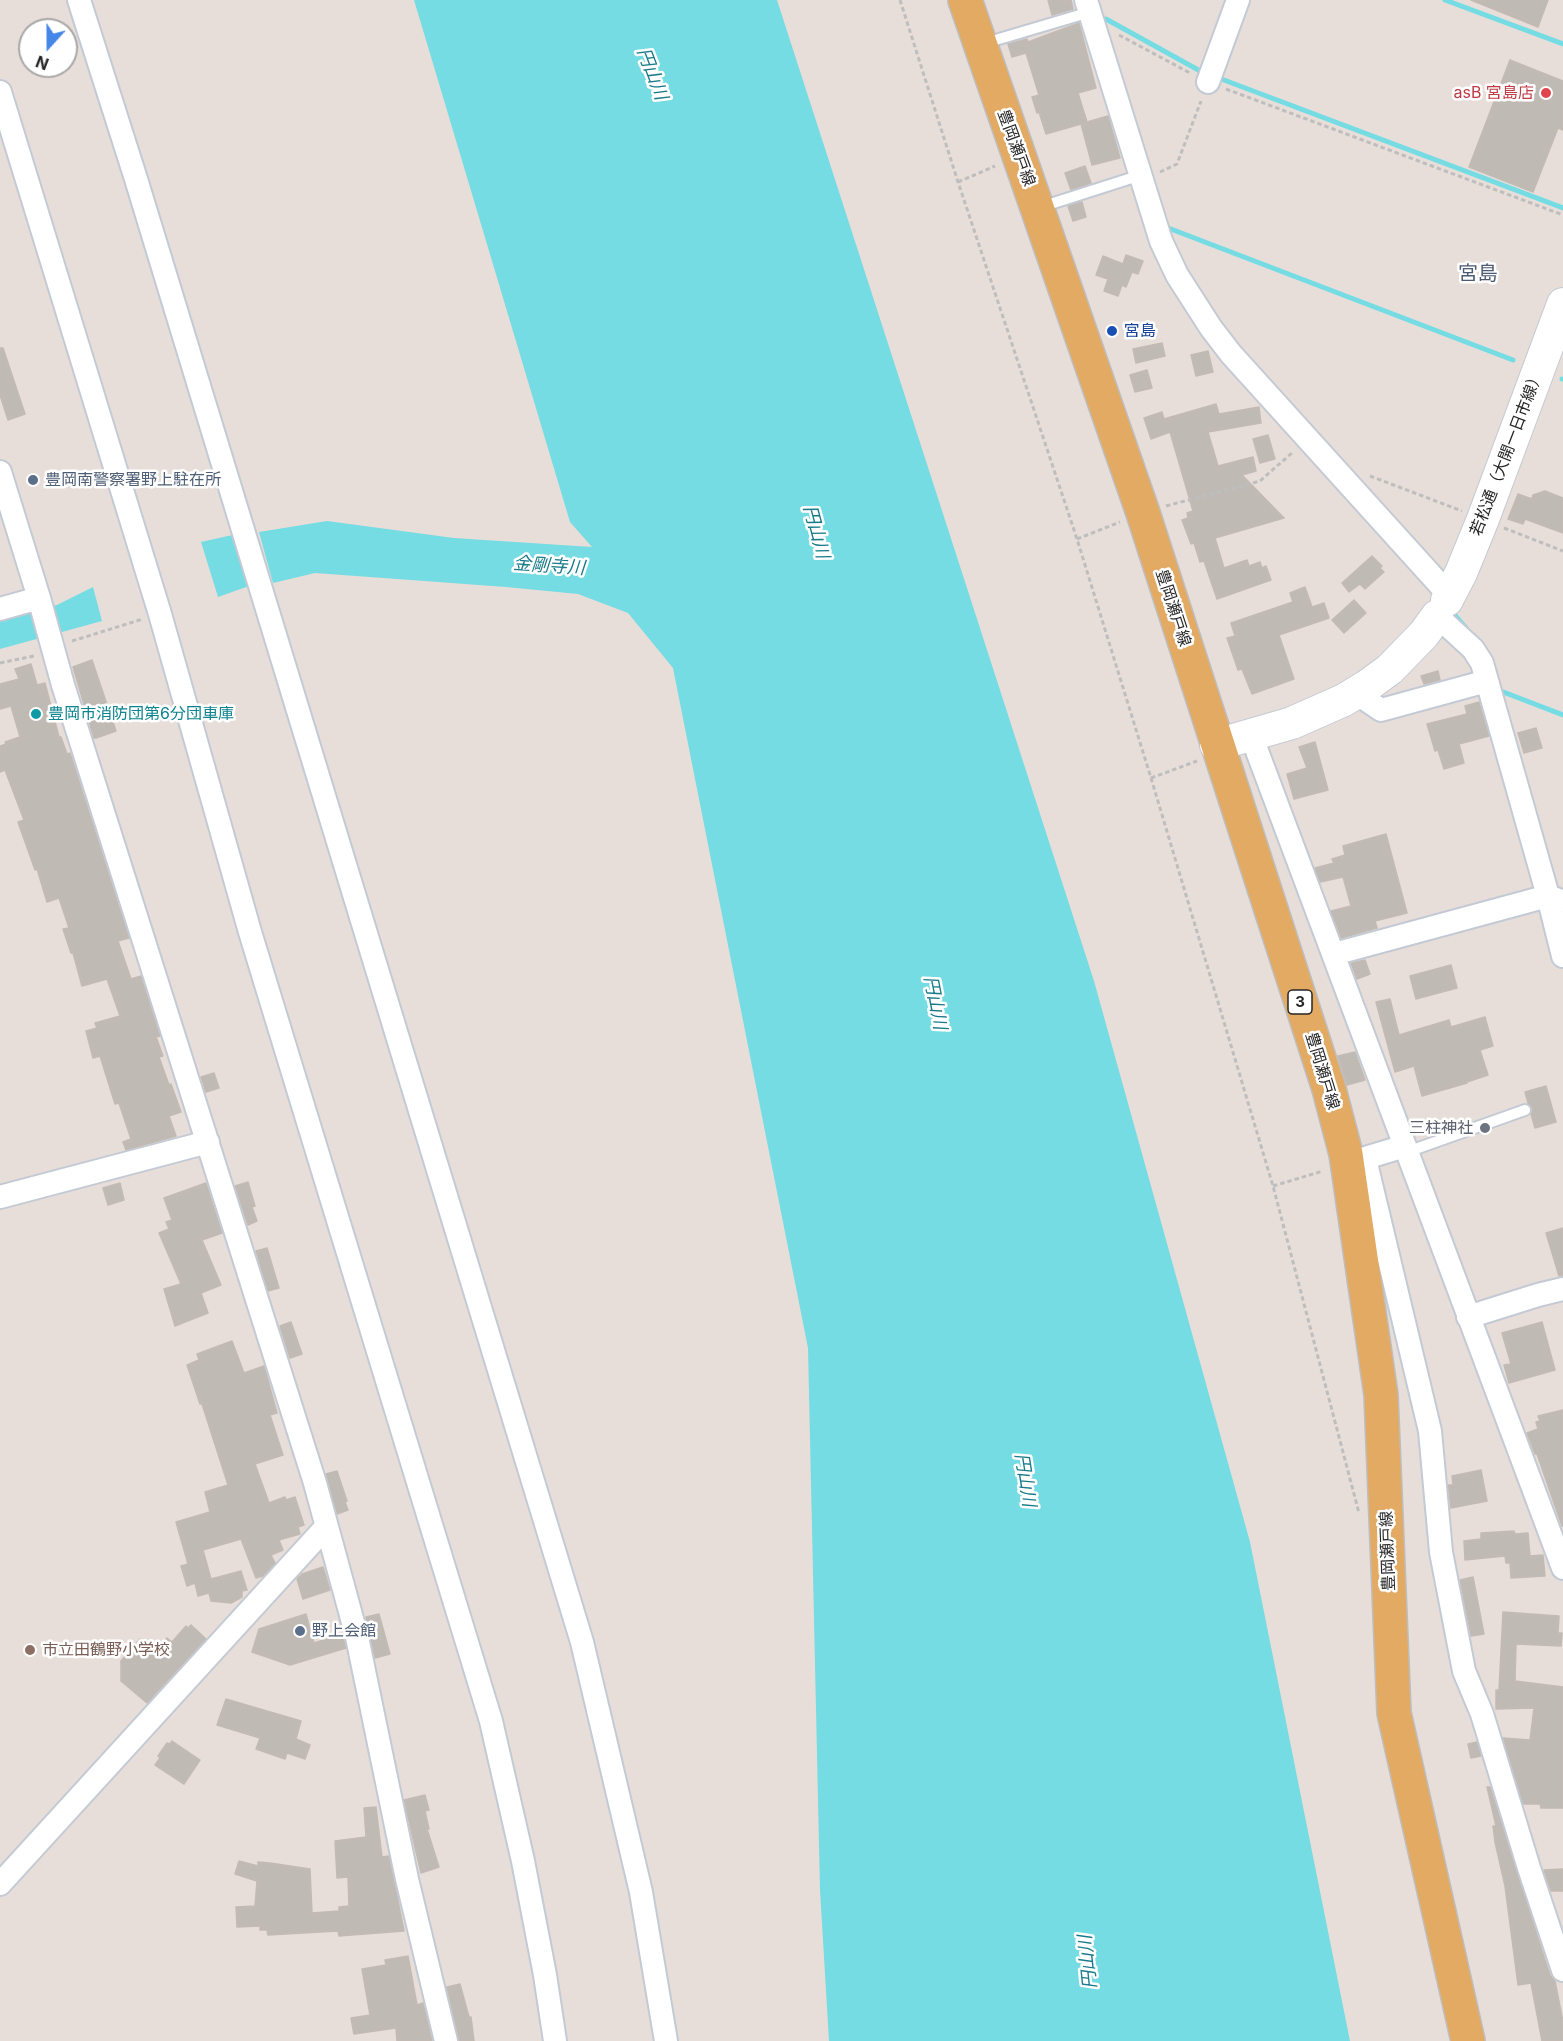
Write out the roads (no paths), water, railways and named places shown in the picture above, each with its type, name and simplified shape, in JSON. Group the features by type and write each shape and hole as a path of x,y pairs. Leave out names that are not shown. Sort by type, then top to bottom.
{"main road":[{"name":"豊岡瀬戸線","path":"965,0 1143,513 1329,1089 1356,1161 1381,1395 1394,1713 1468,2041"}],"street":[{"path":"79,0 136,179 582,1642 641,1892 666,2041"},
{"path":"1208,82 1238,0"},
{"path":"1083,10 1165,253 1198,309 1231,354 1313,445 1445,604 1482,663 1556,899 1563,956"},
{"path":"0,92 160,614 250,932 491,1722 546,1975 555,2041"},
{"name":"若松通（大開一日市線）","path":"1218,749 1251,735 1292,723 1356,693 1390,669 1424,634 1445,604 1491,523 1563,304"},
{"path":"0,472 296,1422 326,1527 357,1637 407,1879 446,2041"},
{"path":"0,609 40,601"},
{"path":"1356,693 1381,710 1487,681"},
{"path":"1251,735 1563,1568"},
{"path":"1334,954 1556,899"},
{"path":"0,1197 208,1142"},
{"path":"1406,1149 1356,1161 1430,1431 1441,1552 1464,1671 1482,1714 1563,1970"},
{"path":"1468,1317 1563,1289"},
{"path":"0,1884 326,1527"}],"lane":[{"path":"979,45 1083,10"},
{"path":"1038,207 1138,178"},
{"path":"1406,1149 1525,1110"}],"water":[{"path":"414,0 777,0 1094,981 1250,1542 1350,2041 829,2041 820,1890 808,1348 673,668 628,613 578,594 315,573 273,583 259,532 327,521 454,538 592,547 570,522"},
{"path":"237,534 249,586 218,597 201,542"},
{"path":"93,587 102,621 0,649 0,620 57,605"}],"waterway":[{"path":"1445,0 1563,44"},
{"path":"1106,19 1202,72"},
{"path":"1216,77 1563,208"},
{"path":"1163,226 1513,360"},
{"path":"1450,610 1465,627"},
{"path":"1498,690 1563,715"}],"place":[{"name":"asB 宮島店","path":"1546,93"},
{"name":"宮島","path":"1112,331"},
{"name":"豊岡南警察署野上駐在所","path":"33,480"},
{"name":"豊岡市消防団第6分団車庫","path":"36,714"},
{"name":"三柱神社","path":"1485,1128"},
{"name":"野上会館","path":"300,1631"},
{"name":"市立田鶴野小学校","path":"30,1650"}],"district":[{"name":"宮島","path":"1478,274"}],"water label":[{"name":"円山川","path":"652,74"},
{"name":"円山川","path":"816,532"},
{"name":"金剛寺川","path":"549,566"},
{"name":"円山川","path":"935,1003"},
{"name":"円山川","path":"1025,1480"},
{"name":"円山川","path":"1088,1962"}]}
